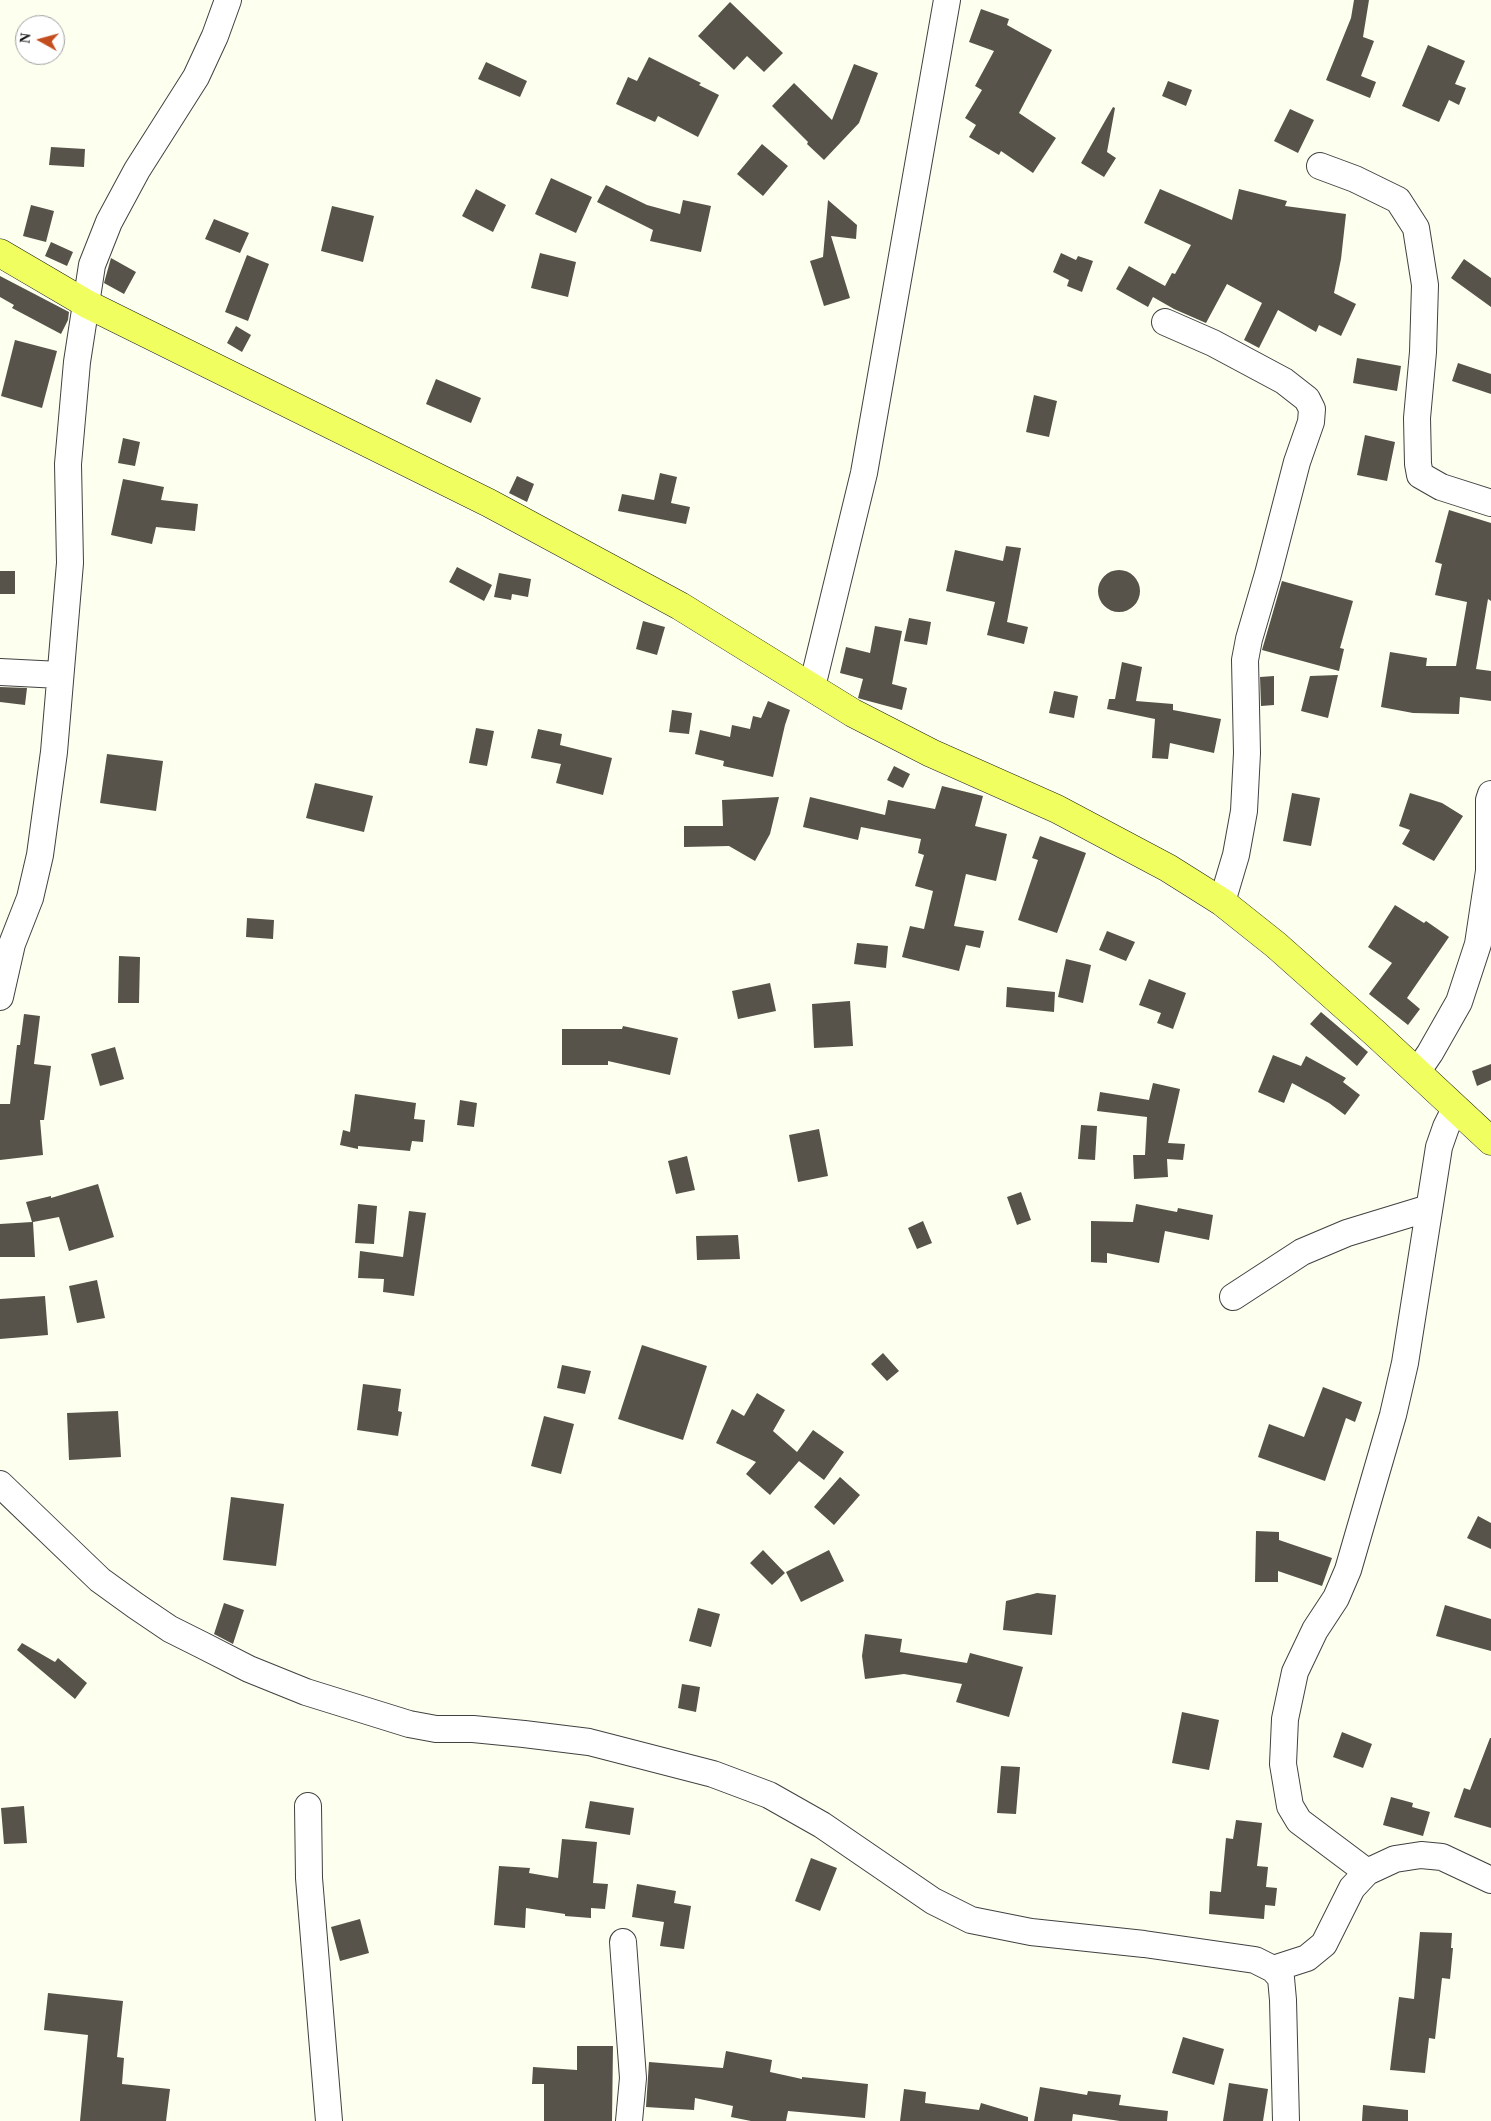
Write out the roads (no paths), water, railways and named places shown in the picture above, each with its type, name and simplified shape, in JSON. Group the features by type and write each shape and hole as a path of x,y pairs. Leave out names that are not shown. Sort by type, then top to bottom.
{"main road":[{"path":"0,253 87,304 498,508 680,606 853,713 931,753 1058,809 1168,868 1222,902 1276,945 1491,1141"}],"street":[{"path":"0,996 12,944 30,898 40,854 54,752 70,563 68,464 77,362 92,265 109,222 137,170 196,76 215,36 228,0"},
{"path":"812,687 864,473 947,0"},
{"path":"1320,166 1355,179 1398,200 1416,228 1425,285 1423,352 1417,418 1420,475 1441,487 1491,503"},
{"path":"1165,322 1213,343 1284,381 1307,399 1312,408 1311,422 1297,462 1268,574 1248,639 1245,660 1247,754 1244,811 1236,855 1222,902"},
{"path":"0,672 60,675"},
{"path":"1416,1072 1430,1053 1459,1002 1478,944 1489,871 1489,800 1491,794"},
{"path":"1367,1872 1299,1821 1290,1806 1283,1764 1285,1719 1294,1672 1316,1630 1336,1598 1348,1570 1394,1415 1405,1363 1439,1147 1455,1108"},
{"path":"1233,1297 1302,1252 1347,1233 1429,1208"},
{"path":"0,1484 100,1580 136,1606 170,1629 249,1669 306,1692 409,1724 436,1729 507,1732 588,1742 713,1774 776,1800 822,1825 933,1901 971,1920 1031,1932 1144,1944 1255,1960 1274,1970 1281,1978 1286,2121"},
{"path":"308,1806 309,1878 329,2121"},
{"path":"1274,1970 1307,1958 1324,1944 1352,1888 1367,1872 1395,1859 1421,1855 1442,1857 1491,1880"},
{"path":"623,1942 633,2078 629,2121"}]}
